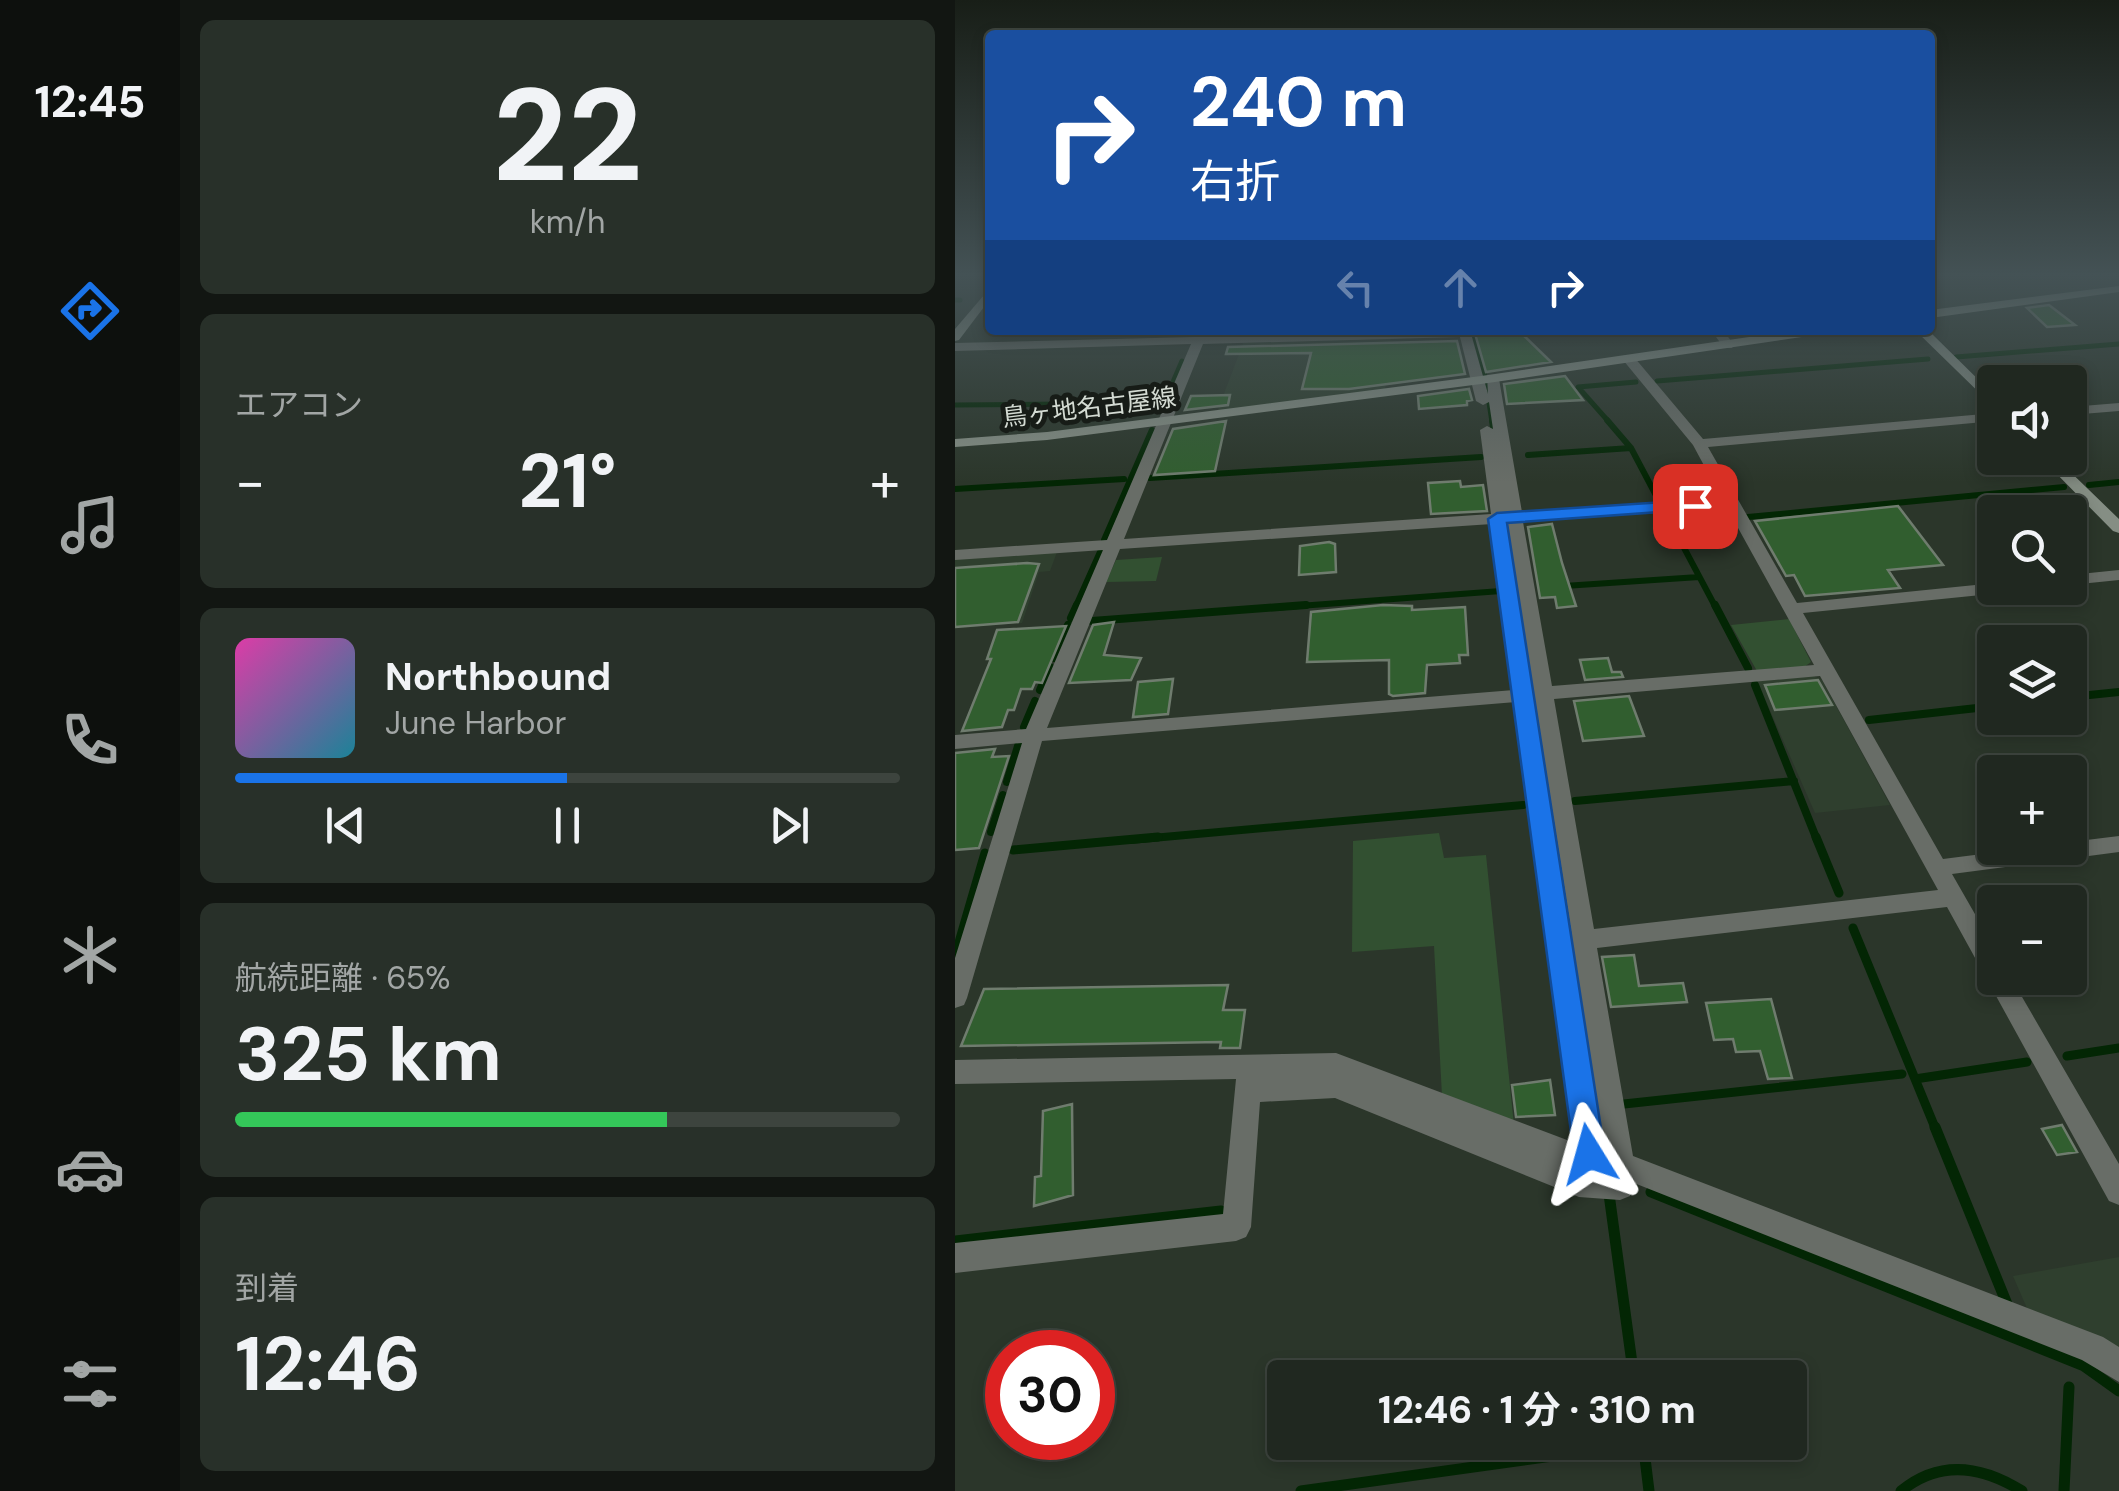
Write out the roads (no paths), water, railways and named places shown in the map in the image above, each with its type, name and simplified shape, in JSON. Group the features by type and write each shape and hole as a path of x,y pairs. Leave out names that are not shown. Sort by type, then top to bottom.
{"main road":[{"name":"鳥ヶ地名古屋線","path":"955,443 1163,422 1748,343"},
{"path":"1934,343 1977,386"},
{"path":"2065,475 2119,528"}],"street":[{"path":"955,348 1057,343"},
{"path":"955,998 1033,735 1197,343"},
{"path":"1469,343 1486,380 1533,694 1589,1154 1583,1172"},
{"path":"1726,343 1728,346"},
{"path":"1629,360 1699,444 1977,939"},
{"path":"2087,410 2119,407"},
{"path":"1699,444 1977,420"},
{"path":"955,555 1731,504"},
{"path":"2087,578 2119,575"},
{"path":"1793,609 1977,590"},
{"path":"955,742 1826,670"},
{"path":"955,1072 1249,1079 1338,1076 1620,1186 1621,1164 1582,940 1533,694"},
{"path":"1937,868 2119,844"},
{"path":"1582,940 1953,897"},
{"path":"2009,995 2119,1190"},
{"path":"955,1258 1236,1227 1249,1079"},
{"path":"1621,1164 2092,1348 2119,1366"}],"waterway":[{"path":"1475,343 1485,376"},
{"path":"1956,357 2119,344"},
{"path":"1657,381 1928,359"},
{"path":"1071,404 1164,403 1182,361"},
{"path":"1609,422 1578,387 1636,382"},
{"path":"1486,383 1492,422"},
{"path":"955,405 1061,404"},
{"path":"1492,420 1494,435"},
{"path":"1607,420 1631,448"},
{"path":"1104,540 1152,430"},
{"path":"1528,455 1631,448"},
{"path":"1631,448 1660,503"},
{"path":"1150,478 1481,457"},
{"path":"955,489 1124,479"},
{"path":"2089,485 2119,482"},
{"path":"1748,517 2064,487"},
{"path":"1665,512 1716,608"},
{"path":"1075,608 1100,552"},
{"path":"1564,586 1699,577"},
{"path":"1272,608 1501,591"},
{"path":"1071,618 1077,605"},
{"path":"1092,621 1306,605"},
{"path":"1715,605 1748,668"},
{"path":"1054,658 1068,625"},
{"path":"1040,690 1050,667"},
{"path":"1755,685 1793,781"},
{"path":"2087,695 2119,692"},
{"path":"1024,727 1035,701"},
{"path":"1869,720 1977,708"},
{"path":"1007,782 1019,743"},
{"path":"1575,801 1793,781"},
{"path":"1793,781 1817,840"},
{"path":"991,832 1003,795"},
{"path":"1130,840 1523,805"},
{"path":"1553,821 1556,840"},
{"path":"1013,850 1158,837"},
{"path":"1556,837 1570,925"},
{"path":"1816,837 1839,893"},
{"path":"955,956 985,853"},
{"path":"1853,928 1915,1079"},
{"path":"1585,1023 1598,1113"},
{"path":"2067,1056 2119,1048"},
{"path":"1915,1079 2027,1062"},
{"path":"1624,1104 1902,1074"},
{"path":"1915,1079 1936,1130"},
{"path":"1935,1127 2007,1304"},
{"path":"1651,1192 2084,1366 2119,1391"},
{"path":"1609,1194 1632,1360"},
{"path":"955,1241 1221,1211"},
{"path":"2064,1491 2069,1387"},
{"path":"1301,1491 1524,1460"},
{"path":"1645,1460 1649,1491"},
{"path":"1901,1491 1946,1470 1992,1476 2022,1491"}]}
